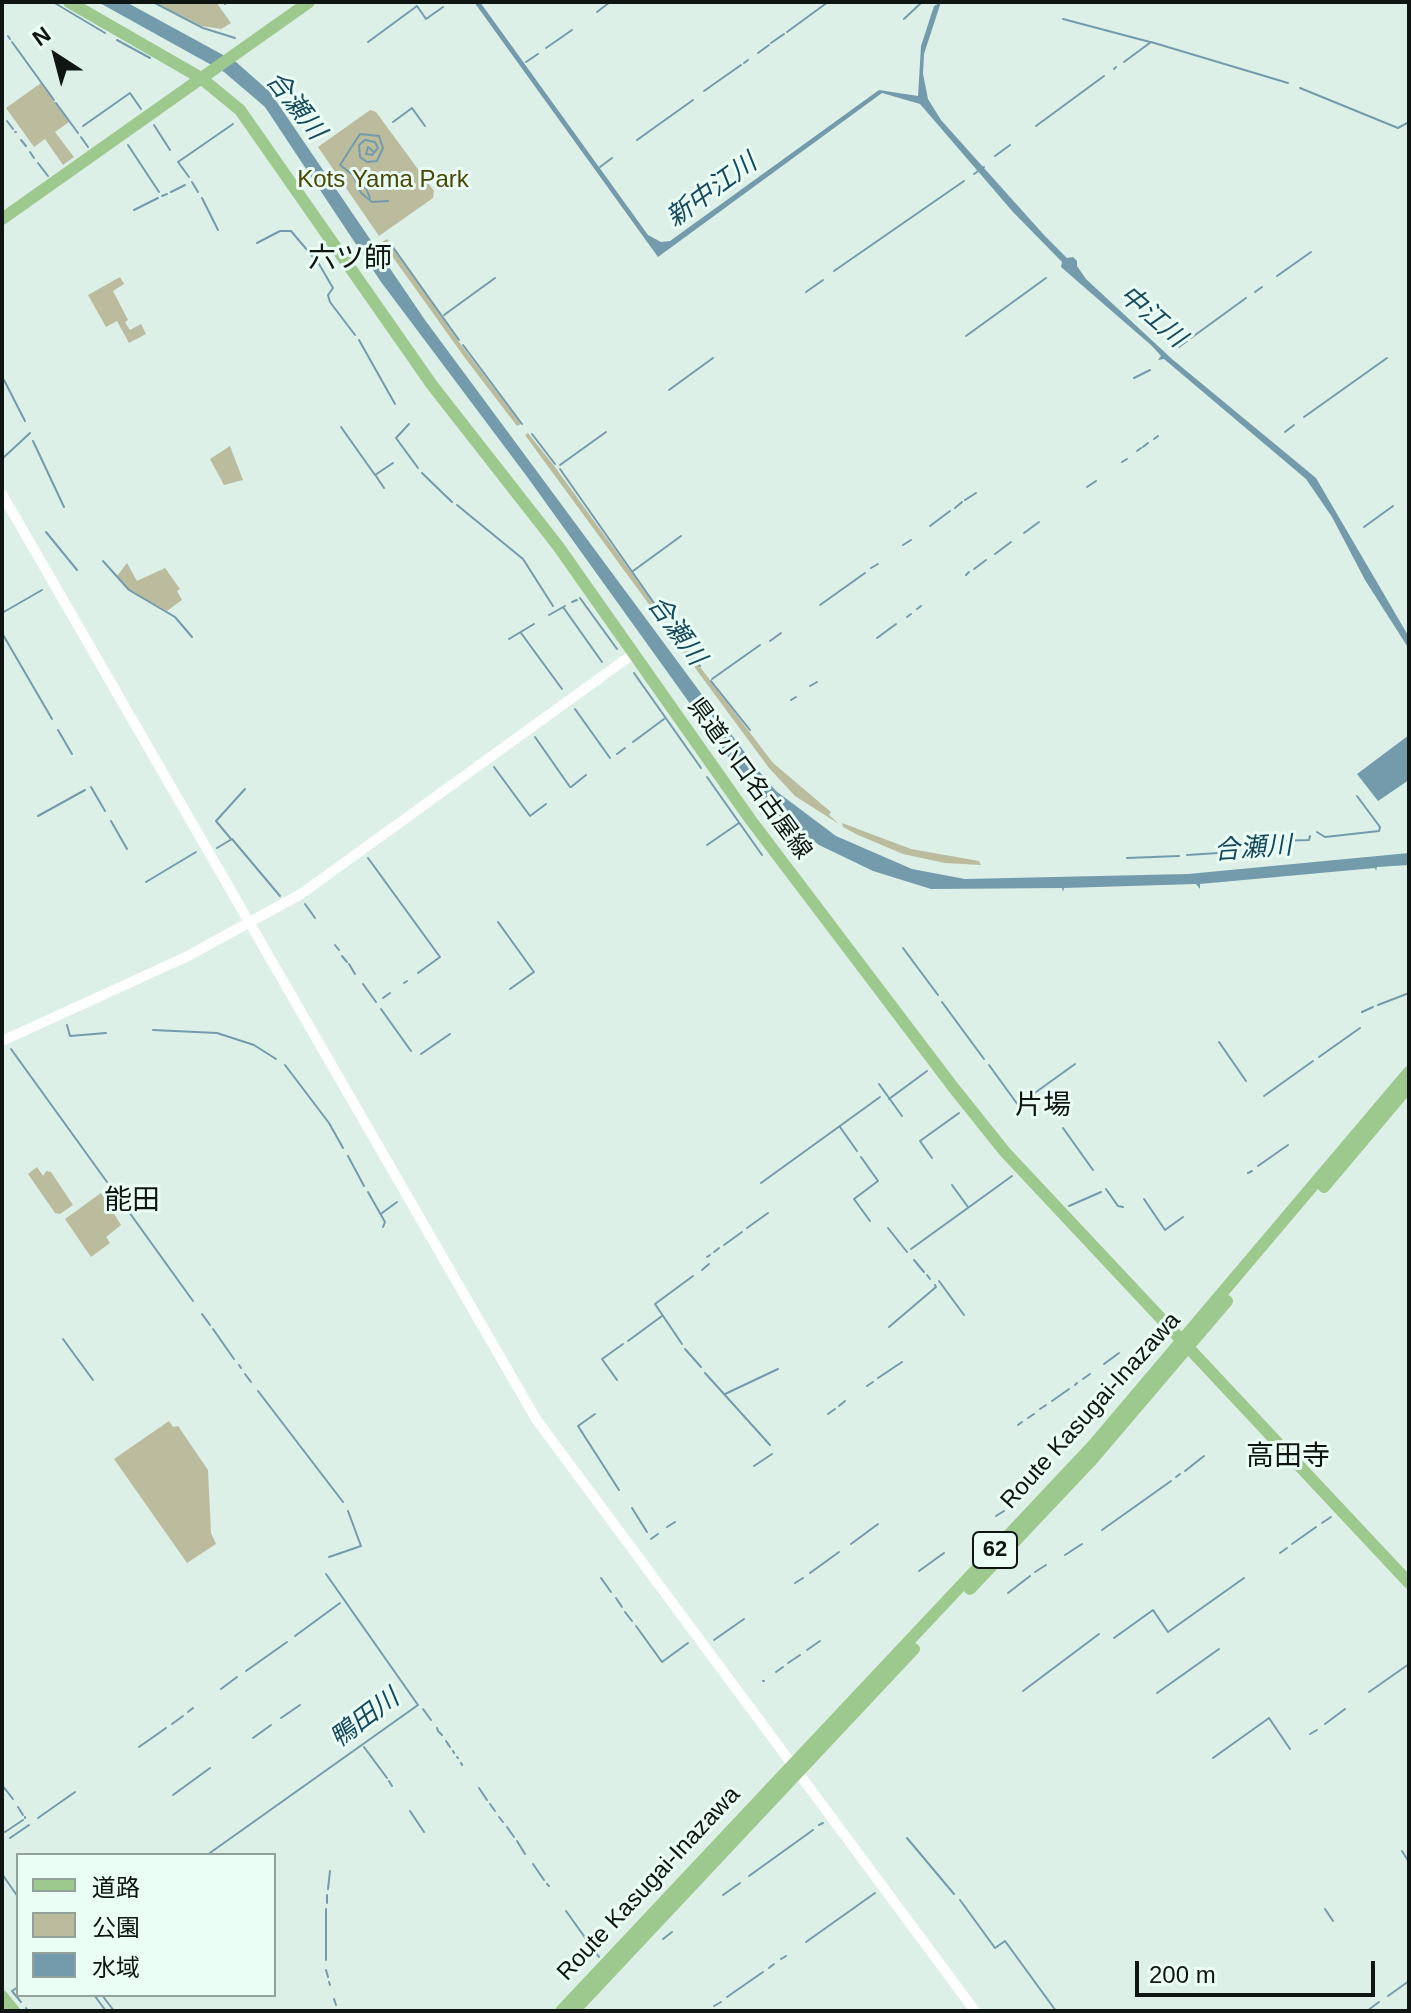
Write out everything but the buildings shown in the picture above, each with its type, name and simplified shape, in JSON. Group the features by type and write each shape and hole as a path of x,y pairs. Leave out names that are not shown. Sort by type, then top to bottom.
{"main road":[{"name":"県道小口名古屋線","path":"69,2 201,78 253,126 383,318 558,546 787,869 1005,1152 1409,1583"},
{"path":"2,219 309,2"},
{"name":"Route Kasugai-Inazawa","path":"561,2011 1090,1462 1409,1072"},
{"name":"Route Kasugai-Inazawa","path":"1185,1345 1409,1086"},
{"name":"Route Kasugai-Inazawa","path":"574,2011 795,1767"},
{"path":"2,1996 14,2011"}],"street":[{"path":"2,494 536,1419 975,2011"},
{"path":"2,1041 250,925 301,894 633,654"}],"green space":[{"path":"155,2 216,2 231,23 221,29 202,26"},
{"path":"41,83 69,122 55,132 74,157 63,165 45,139 34,147 6,108"},
{"name":"Kots Yama Park","path":"370,110 376,112 434,191 433,198 379,236 318,147"},
{"path":"387,239 521,424 517,426 465,358 382,242"},
{"path":"120,277 124,284 113,291 128,320 125,322 130,330 141,324 146,334 129,343 117,321 106,327 88,295"},
{"path":"528,433 665,619 659,618 525,435"},
{"path":"230,446 243,480 224,485 210,459"},
{"path":"127,563 137,581 165,568 180,589 177,591 182,600 167,611 129,590 117,576"},
{"path":"672,630 773,763 831,812 829,815 839,824 795,796 769,768 670,634"},
{"path":"842,823 911,849 979,861 981,865 945,863 903,854 858,835 843,827"},
{"path":"37,1167 43,1176 46,1171 51,1172 73,1205 60,1214 55,1213 28,1174"},
{"path":"101,1193 121,1225 106,1237 110,1243 91,1257 65,1219"},
{"path":"169,1421 173,1427 178,1426 208,1470 211,1533 216,1544 187,1563 114,1459"}],"water":[{"path":"98,2 126,2 236,62 270,92 425,320 757,769 776,791 836,836 912,869 965,879 1188,874 1409,853 1409,865 1377,867 1376,871 1375,868 1200,884 1200,889 1196,884 1064,888 1063,892 1062,888 931,889 873,871 819,845 778,815 747,783 528,478 381,282 265,107 224,72"},
{"path":"474,2 480,2 648,235 661,242 670,241 879,90 918,96 921,46 934,6 941,2 924,54 923,74 928,99 941,120 1044,235 1067,258 1073,257 1077,261 1086,279 1172,359 1316,478 1409,637 1409,649 1365,580 1332,517 1306,479 1164,359 1158,360 1161,356 1152,346 1061,267 1062,262 1013,212 920,104 882,93 658,257"},
{"path":"1409,735 1409,780 1378,801 1357,774"}],"waterway":[{"path":"53,2 105,33"},
{"path":"153,2 203,28 235,38"},
{"path":"597,12 610,2"},
{"path":"787,32 828,2"},
{"path":"904,19 922,2"},
{"path":"368,42 417,6 426,19 443,7"},
{"path":"1063,19 1150,42"},
{"path":"546,48 572,30"},
{"path":"771,43 784,34"},
{"path":"117,40 150,58"},
{"path":"12,42 54,100"},
{"path":"1124,62 1151,42 1288,83"},
{"path":"758,53 769,45"},
{"path":"526,62 538,54"},
{"path":"744,63 748,60"},
{"path":"704,91 741,65"},
{"path":"1036,126 1104,76"},
{"path":"1300,88 1398,128 1409,122"},
{"path":"83,126 130,93 141,109"},
{"path":"637,140 693,100"},
{"path":"56,103 78,133"},
{"path":"393,122 412,108 425,126"},
{"path":"7,121 13,129"},
{"path":"189,177 178,162 233,124"},
{"path":"154,125 170,150"},
{"path":"373,151 368,147 366,154 372,155 378,148 375,142 365,140 359,145 360,157 367,162 377,161 383,148 379,136 360,134 340,165 353,175 361,193 372,202 388,201"},
{"path":"81,137 88,147"},
{"path":"21,140 26,146"},
{"path":"128,145 159,192"},
{"path":"995,156 1010,145"},
{"path":"30,152 34,158"},
{"path":"600,167 612,158"},
{"path":"38,163 48,176"},
{"path":"974,174 984,167"},
{"path":"834,271 964,181"},
{"path":"192,182 198,192"},
{"path":"357,184 366,188 370,198"},
{"path":"171,192 185,185"},
{"path":"162,196 167,194"},
{"path":"134,210 158,198"},
{"path":"202,198 218,230"},
{"path":"257,243 280,231 291,231 319,264 333,288 328,295 330,302 355,335"},
{"path":"390,243 459,340"},
{"path":"1277,276 1311,252"},
{"path":"444,315 495,278"},
{"path":"966,336 1046,278"},
{"path":"806,292 823,280"},
{"path":"1255,292 1262,287"},
{"name":"中江川","path":"1191,338 1246,298"},
{"path":"359,340 395,404"},
{"name":"中江川","path":"1179,347 1187,341"},
{"path":"463,345 522,424"},
{"path":"669,390 713,358"},
{"path":"1304,417 1387,358"},
{"path":"1134,378 1150,370"},
{"path":"4,380 25,421"},
{"path":"409,424 396,438 418,468"},
{"path":"1285,432 1294,425"},
{"path":"341,427 375,475 393,463"},
{"path":"560,465 606,432"},
{"path":"2,459 30,433"},
{"path":"532,434 555,464"},
{"path":"1154,439 1158,436"},
{"path":"33,441 64,507"},
{"path":"1143,447 1148,443"},
{"path":"1137,451 1141,448"},
{"path":"1122,462 1127,459"},
{"name":"合瀬川","path":"560,469 654,603"},
{"path":"422,473 452,502"},
{"path":"376,476 384,488"},
{"path":"1087,487 1096,481"},
{"path":"965,500 976,493"},
{"path":"955,508 962,502"},
{"path":"457,505 523,559 553,606"},
{"path":"1364,527 1393,506"},
{"path":"930,526 950,511"},
{"path":"1024,533 1039,522"},
{"path":"46,532 77,570"},
{"path":"633,571 681,536"},
{"path":"903,545 911,540"},
{"path":"995,554 1011,542"},
{"path":"974,569 986,560"},
{"path":"103,561 129,590 175,617 192,637"},
{"path":"871,568 878,564"},
{"path":"966,575 969,572"},
{"path":"820,605 865,573"},
{"path":"2,613 42,590"},
{"path":"580,598 617,649"},
{"path":"572,602 577,600"},
{"path":"549,615 565,606"},
{"path":"917,609 921,606"},
{"path":"563,607 602,662"},
{"path":"907,617 911,614"},
{"path":"509,639 534,624"},
{"path":"877,638 896,624"},
{"path":"2,633 52,719"},
{"path":"521,633 562,689"},
{"name":"合瀬川","path":"675,633 700,666"},
{"path":"770,641 781,633"},
{"path":"712,679 760,645"},
{"path":"634,673 701,768"},
{"path":"711,681 750,730"},
{"path":"810,686 817,682"},
{"path":"791,700 796,697"},
{"path":"575,709 610,758"},
{"path":"633,742 664,719"},
{"path":"58,730 72,754"},
{"path":"535,737 570,787"},
{"path":"617,754 625,748"},
{"path":"494,767 530,816 546,804"},
{"path":"571,787 586,775"},
{"path":"707,777 762,855"},
{"path":"91,787 105,811"},
{"path":"231,839 216,821 245,789"},
{"path":"38,816 85,790"},
{"path":"1317,832 1325,837 1379,831 1380,827 1357,796"},
{"path":"111,821 127,849"},
{"path":"707,845 739,823"},
{"name":"合瀬川","path":"1248,842 1309,840 1310,836"},
{"path":"217,848 232,839 280,896"},
{"path":"146,882 196,852"},
{"name":"合瀬川","path":"1187,855 1234,852"},
{"path":"1127,858 1179,856"},
{"path":"368,858 440,957 418,973"},
{"path":"305,904 315,918"},
{"path":"498,922 534,972 510,989"},
{"path":"335,945 339,950"},
{"path":"903,948 938,995"},
{"path":"342,956 347,962"},
{"path":"349,964 355,974"},
{"path":"363,984 376,1002"},
{"path":"383,998 390,993"},
{"path":"1378,1005 1409,993"},
{"path":"942,1002 984,1059"},
{"path":"1362,1012 1373,1007"},
{"path":"381,1009 411,1051"},
{"path":"67,1025 70,1036 106,1033"},
{"path":"1319,1057 1360,1028"},
{"path":"153,1030 217,1033 254,1045 276,1059"},
{"path":"421,1054 450,1034"},
{"path":"1219,1042 1246,1081"},
{"path":"11,1049 107,1182"},
{"path":"1264,1096 1313,1061"},
{"path":"989,1065 1018,1105 1075,1064"},
{"path":"285,1065 329,1123 343,1148"},
{"path":"889,1099 927,1071"},
{"path":"879,1084 902,1116"},
{"path":"761,1183 880,1097"},
{"path":"932,1158 920,1141 959,1113"},
{"path":"840,1127 857,1151"},
{"path":"1063,1128 1093,1170"},
{"path":"1258,1166 1288,1145"},
{"path":"348,1156 364,1186"},
{"path":"861,1157 878,1181 854,1199 870,1221"},
{"path":"1248,1173 1252,1171"},
{"path":"911,1249 1012,1176"},
{"path":"952,1185 968,1207"},
{"path":"111,1187 193,1301"},
{"path":"1106,1189 1118,1206 1123,1207"},
{"path":"368,1192 385,1222 383,1227"},
{"path":"1069,1206 1101,1192"},
{"path":"1144,1199 1165,1230 1183,1217"},
{"path":"382,1213 397,1202"},
{"path":"747,1228 768,1213"},
{"path":"888,1228 907,1252"},
{"path":"724,1245 742,1232"},
{"path":"714,1252 719,1248"},
{"path":"914,1260 924,1272"},
{"path":"702,1270 709,1264"},
{"path":"927,1275 930,1279"},
{"path":"682,1344 655,1304 693,1276"},
{"path":"939,1281 964,1315"},
{"path":"889,1327 935,1285"},
{"path":"202,1314 210,1325"},
{"path":"628,1341 662,1316"},
{"path":"213,1329 234,1359"},
{"path":"63,1339 93,1380"},
{"path":"617,1380 602,1359 623,1344"},
{"path":"685,1349 701,1367"},
{"path":"1104,1364 1119,1353"},
{"path":"878,1378 902,1362"},
{"path":"725,1394 778,1369"},
{"path":"705,1373 770,1445"},
{"path":"245,1374 251,1382"},
{"path":"1083,1379 1090,1374"},
{"path":"867,1386 873,1382"},
{"path":"1052,1401 1069,1389"},
{"path":"258,1391 343,1502"},
{"path":"839,1406 845,1401"},
{"path":"1040,1409 1046,1405"},
{"path":"828,1414 835,1409"},
{"path":"595,1414 578,1426 619,1490"},
{"path":"1028,1418 1034,1414"},
{"path":"1018,1425 1022,1422"},
{"path":"754,1466 772,1454"},
{"path":"1185,1471 1204,1456"},
{"path":"1176,1477 1180,1474"},
{"path":"1102,1530 1171,1481"},
{"path":"632,1508 647,1532"},
{"path":"329,1557 361,1546 348,1511"},
{"path":"996,1516 1004,1511"},
{"path":"1322,1523 1331,1517"},
{"path":"667,1527 675,1522"},
{"path":"851,1544 878,1524"},
{"path":"1292,1544 1316,1527"},
{"path":"651,1539 658,1534"},
{"path":"1065,1555 1082,1544"},
{"path":"1280,1553 1287,1548"},
{"path":"810,1573 839,1552"},
{"path":"919,1571 944,1553"},
{"path":"1035,1572 1046,1565"},
{"name":"鴨田川","path":"210,1853 418,1705 326,1574"},
{"path":"1008,1593 1030,1576"},
{"path":"601,1578 611,1592"},
{"path":"795,1583 803,1578"},
{"path":"1114,1638 1153,1610 1168,1632 1244,1578"},
{"path":"616,1598 622,1607"},
{"path":"295,1636 340,1603"},
{"path":"625,1612 632,1621"},
{"path":"714,1640 744,1619"},
{"path":"636,1626 662,1662 688,1643"},
{"path":"1023,1691 1099,1634"},
{"path":"807,1650 820,1641"},
{"path":"246,1671 287,1642"},
{"path":"1157,1693 1219,1649"},
{"path":"788,1663 800,1655"},
{"path":"1369,1692 1409,1664"},
{"path":"776,1672 783,1667"},
{"path":"221,1689 237,1677"},
{"path":"281,1718 300,1705"},
{"path":"188,1712 193,1708"},
{"path":"423,1709 431,1720"},
{"path":"1325,1724 1345,1709"},
{"path":"172,1724 183,1716"},
{"path":"1213,1758 1269,1718 1290,1749"},
{"path":"253,1738 271,1725"},
{"path":"139,1747 166,1728"},
{"path":"1310,1734 1317,1730"},
{"path":"439,1732 442,1735"},
{"path":"446,1741 450,1747"},
{"path":"364,1747 387,1778"},
{"path":"173,1795 210,1768"},
{"path":"389,1781 392,1786"},
{"path":"2,1785 13,1799"},
{"path":"479,1788 487,1800"},
{"path":"38,1818 75,1792"},
{"path":"490,1804 495,1811"},
{"path":"18,1807 23,1815"},
{"path":"410,1811 424,1832"},
{"path":"499,1817 503,1822"},
{"path":"5,1832 23,1820"},
{"path":"819,1825 823,1823"},
{"path":"10,1838 29,1825"},
{"path":"507,1827 514,1837"},
{"path":"749,1876 813,1830"},
{"path":"907,1838 954,1894"},
{"path":"517,1841 525,1854"},
{"path":"1402,1851 1409,1862"},
{"path":"533,1864 544,1880"},
{"path":"328,1889 330,1871"},
{"path":"2,1874 16,1894"},
{"path":"723,1895 740,1883"},
{"path":"806,1942 875,1893"},
{"path":"327,1895 327,1903"},
{"path":"960,1900 995,1948 1005,1941 1056,2011"},
{"path":"326,1909 326,1960"},
{"path":"1325,1909 1333,1921"},
{"path":"566,1911 599,1957"},
{"path":"663,1939 672,1932"},
{"path":"781,1959 786,1956"},
{"path":"769,1968 774,1964"},
{"path":"326,1970 328,1977"},
{"path":"727,1997 763,1972"},
{"path":"1388,1996 1409,1981"},
{"path":"16,1988 12,1991 16,1996"},
{"path":"17,1997 21,2002"},
{"name":"鴨田川","path":"96,1997 106,2011"},
{"path":"104,1997 114,2011"},
{"path":"334,1999 336,2005"},
{"path":"714,2006 721,2002"},
{"path":"1367,2011 1379,2002"}],"district":[{"name":"六ツ師","path":"350,259"},
{"name":"片場","path":"1043,1106"},
{"name":"能田","path":"132,1201"},
{"name":"高田寺","path":"1288,1457"}],"water label":[{"name":"新中江川","path":"712,191"}]}
